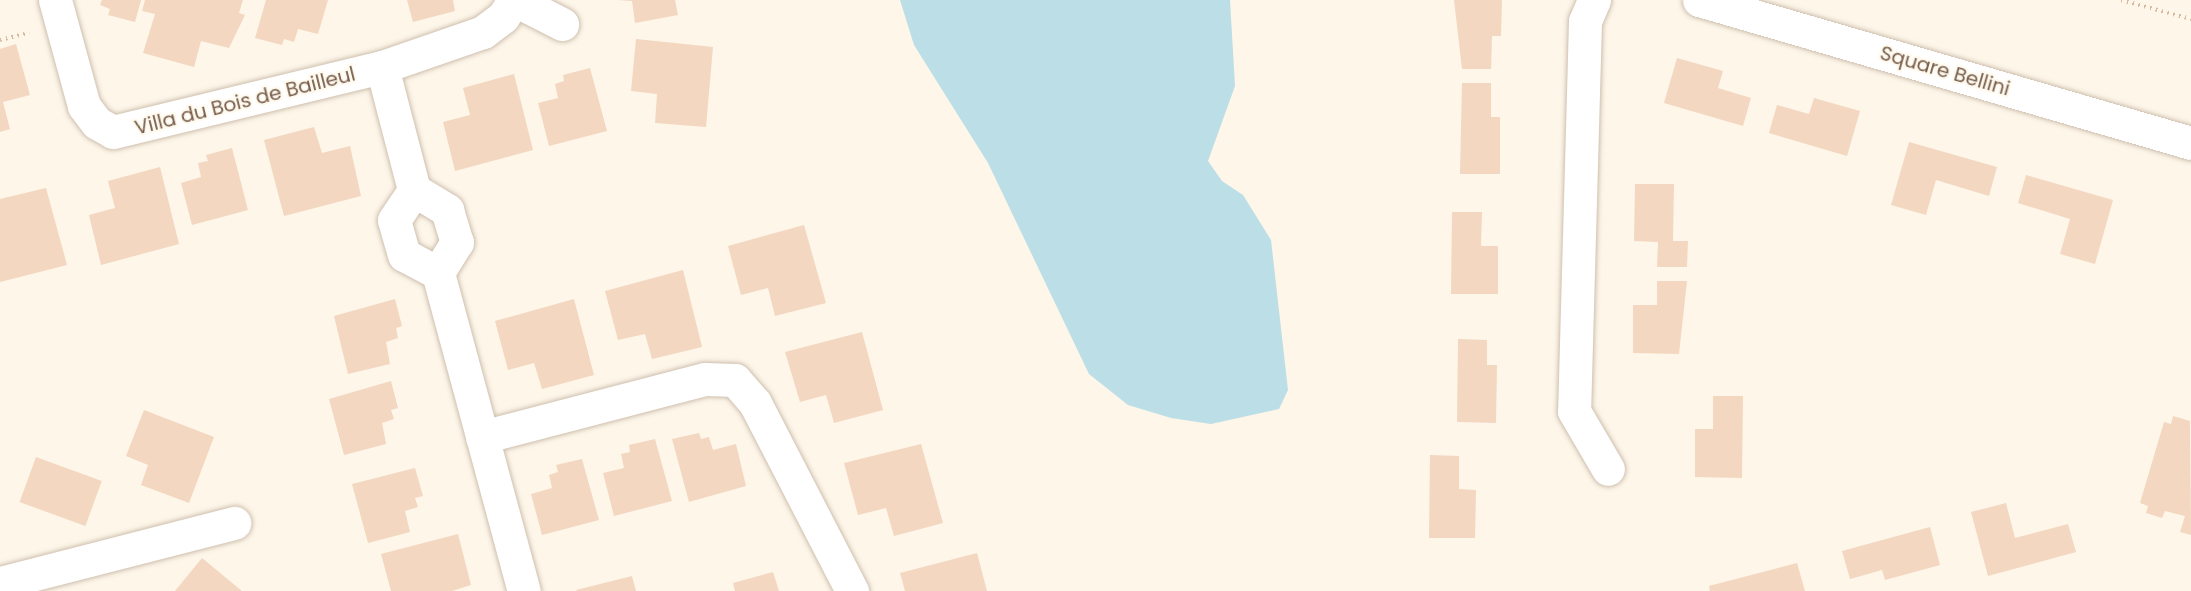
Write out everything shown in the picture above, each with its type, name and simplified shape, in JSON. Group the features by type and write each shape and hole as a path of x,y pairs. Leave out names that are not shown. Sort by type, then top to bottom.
{"street":[{"name":"Villa du Bois de Bailleul","path":"55,0 84,106 97,123 113,132 382,67 483,32 503,17 514,0 562,24"},
{"path":"1594,0 1585,21 1574,411 1608,469"},
{"name":"Square Bellini","path":"1699,0 2191,143"},
{"name":"Villa du Bois de Bailleul","path":"382,67 414,190"},
{"path":"438,273 404,255 394,220 414,190 447,210 457,242 438,273 524,591"},
{"path":"482,437 705,379 735,380 755,403 852,591"},
{"path":"0,583 234,523"}],"path":[{"path":"2121,0 2191,19"}],"water":[{"path":"900,0 1230,0 1235,86 1208,161 1222,181 1243,195 1271,240 1288,390 1279,409 1211,424 1171,418 1128,405 1089,374 988,163 914,45"}],"building":[{"path":"102,0 141,0 135,22 108,15 110,9 100,5"},
{"path":"145,0 243,0 239,13 245,15 229,48 201,41 194,67 143,53 155,14 142,11"},
{"path":"266,0 328,0 318,34 298,29 294,42 284,39 282,45 255,38"},
{"path":"407,0 453,0 455,11 413,22"},
{"path":"617,0 675,0 678,15 635,23 632,1"},
{"path":"1454,0 1502,0 1501,36 1492,36 1491,69 1462,69"},
{"path":"636,39 713,47 706,127 655,123 657,94 631,91"},
{"path":"16,44 30,95 3,102 10,129 0,132 0,49"},
{"path":"1677,58 1723,71 1718,88 1751,98 1743,126 1664,103"},
{"path":"590,68 607,131 549,146 538,103 558,98 555,84 564,81 563,75"},
{"path":"514,74 533,150 455,171 443,122 470,115 463,88"},
{"path":"1462,83 1491,83 1491,117 1500,117 1500,174 1460,174"},
{"path":"1814,98 1860,111 1847,156 1769,133 1777,105 1809,114"},
{"path":"314,127 322,153 350,146 361,196 284,216 264,140"},
{"path":"1909,142 1997,167 1989,196 1936,180 1926,215 1891,205"},
{"path":"232,148 248,210 192,225 181,183 201,177 198,163 208,161 206,155"},
{"path":"160,167 179,244 101,265 89,215 115,208 108,181"},
{"path":"2026,175 2113,200 2095,264 2060,254 2070,219 2018,203"},
{"path":"1635,184 1674,184 1673,241 1688,241 1687,267 1657,267 1658,242 1634,241"},
{"path":"46,188 67,265 0,282 0,199"},
{"path":"1452,212 1482,212 1481,246 1498,246 1498,294 1451,294"},
{"path":"804,225 826,303 775,316 768,288 741,295 728,246"},
{"path":"683,270 702,347 652,359 645,334 618,340 605,291"},
{"path":"1657,281 1687,281 1679,354 1633,353 1633,305 1657,305"},
{"path":"395,299 402,326 396,328 398,338 386,342 390,364 348,374 334,316"},
{"path":"574,299 594,375 542,389 534,363 508,370 495,321"},
{"path":"862,332 883,410 834,423 826,395 800,402 785,352"},
{"path":"1458,339 1487,340 1487,365 1497,365 1496,423 1457,422"},
{"path":"391,381 398,408 391,410 394,419 382,423 386,444 344,455 329,399"},
{"path":"1713,396 1743,396 1742,478 1695,477 1695,429 1713,429"},
{"path":"144,410 214,437 189,503 141,485 148,465 126,456"},
{"path":"2173,416 2190,421 2191,535 2180,532 2185,516 2165,511 2162,518 2146,513 2148,506 2140,503 2164,422 2171,424"},
{"path":"699,433 701,439 709,437 713,450 736,444 746,486 689,502 672,439"},
{"path":"655,439 672,501 614,516 603,473 624,468 621,454 630,452 629,445"},
{"path":"921,444 943,523 894,536 886,508 858,515 844,463"},
{"path":"1430,455 1459,456 1459,489 1476,490 1475,538 1429,538"},
{"path":"36,457 102,481 85,526 20,502"},
{"path":"582,459 599,520 542,535 531,494 552,488 549,475 558,472 556,465"},
{"path":"415,468 423,496 415,498 418,507 405,511 410,532 368,543 352,484"},
{"path":"2006,503 2015,538 2068,524 2076,552 1988,576 1971,512"},
{"path":"1930,527 1940,565 1885,580 1882,570 1850,579 1842,551"},
{"path":"458,534 471,585 452,591 391,591 381,554"},
{"path":"977,553 987,591 905,591 900,573"},
{"path":"202,558 242,591 175,591"},
{"path":"1797,563 1805,591 1710,591 1709,586"},
{"path":"773,572 779,591 735,591 733,583"},
{"path":"632,576 636,591 576,590"}]}
